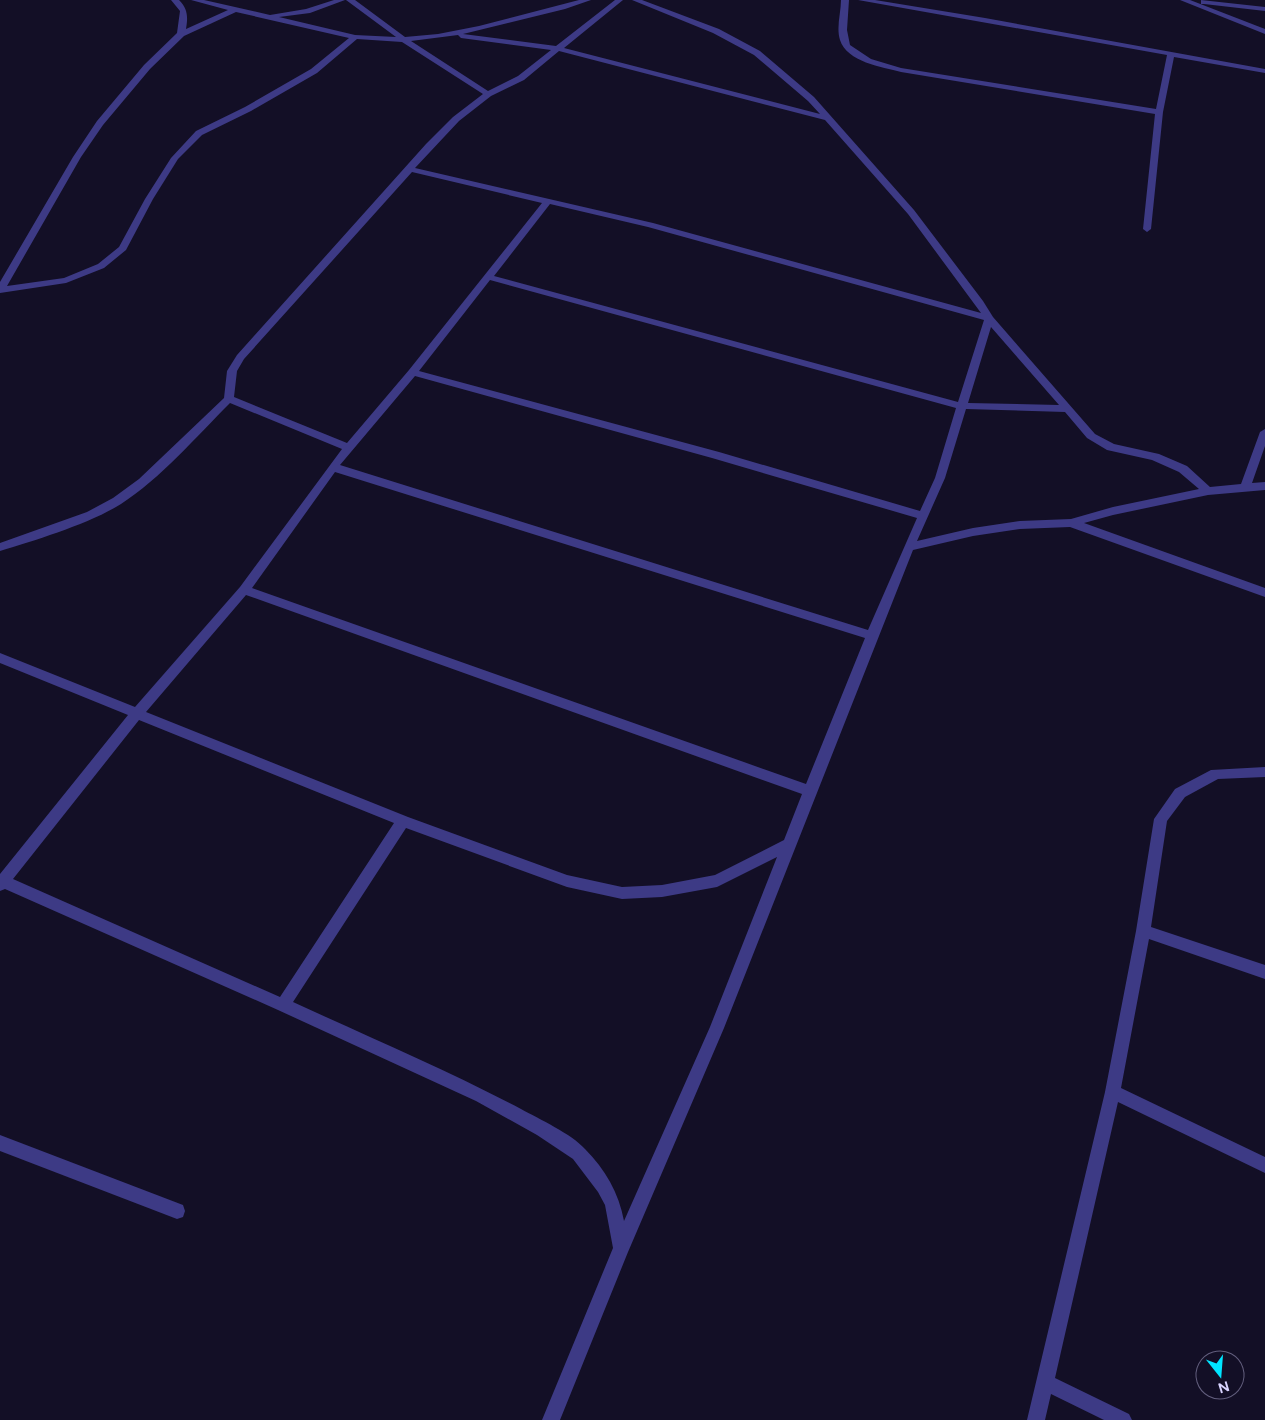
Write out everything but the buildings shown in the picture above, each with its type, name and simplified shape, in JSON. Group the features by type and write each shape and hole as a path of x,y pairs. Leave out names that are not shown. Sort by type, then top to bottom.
{"street":[{"path":"176,0 181,4 185,18 181,34"},
{"path":"195,0 355,37 382,41 406,41 451,34 587,0"},
{"path":"267,17 307,11 341,0"},
{"path":"350,0 406,41 488,94"},
{"path":"0,547 91,514 117,501 143,482 229,399 232,371 240,358 410,170 429,146 456,119 488,94 521,78 619,0"},
{"path":"636,0 716,31 757,53 811,99 911,212 980,303 989,318 1066,409 1092,436 1111,447 1154,457 1183,469 1208,491"},
{"path":"845,0 844,40 848,47 858,55 875,63 901,70 1159,112"},
{"path":"862,0 986,20 1265,71"},
{"path":"1186,0 1265,9"},
{"path":"1186,0 1265,32"},
{"path":"233,10 181,34 147,67 100,122 77,157 0,290 66,280 101,266 123,248 149,199 175,158 199,133 248,109 314,71 355,37"},
{"path":"451,34 559,49 827,118"},
{"path":"1147,229 1159,112 1171,55"},
{"path":"410,170 549,200 726,244 989,318"},
{"path":"549,200 413,372 348,447 244,590 136,713 1,882 283,1005 481,1096 542,1130 579,1153 604,1186 613,1203 621,1248"},
{"path":"489,277 962,406 1066,409"},
{"path":"551,1420 621,1248 717,1028 872,636 940,478 989,318"},
{"path":"413,372 715,455 923,516"},
{"path":"229,399 348,447"},
{"path":"1245,487 1265,432"},
{"path":"333,467 872,636"},
{"path":"909,547 973,532 1020,525 1072,522 1113,511 1208,491 1265,486"},
{"path":"1072,522 1265,593"},
{"path":"244,590 810,791"},
{"path":"0,658 404,820 567,881 622,893 662,892 717,881 789,844"},
{"path":"1036,1420 1113,1092 1143,932 1161,819 1180,793 1216,774 1265,772"},
{"path":"283,1005 404,820"},
{"path":"1143,932 1265,972"},
{"path":"1113,1092 1265,1166"},
{"path":"0,1143 177,1211"},
{"path":"1045,1382 1123,1420"}]}
